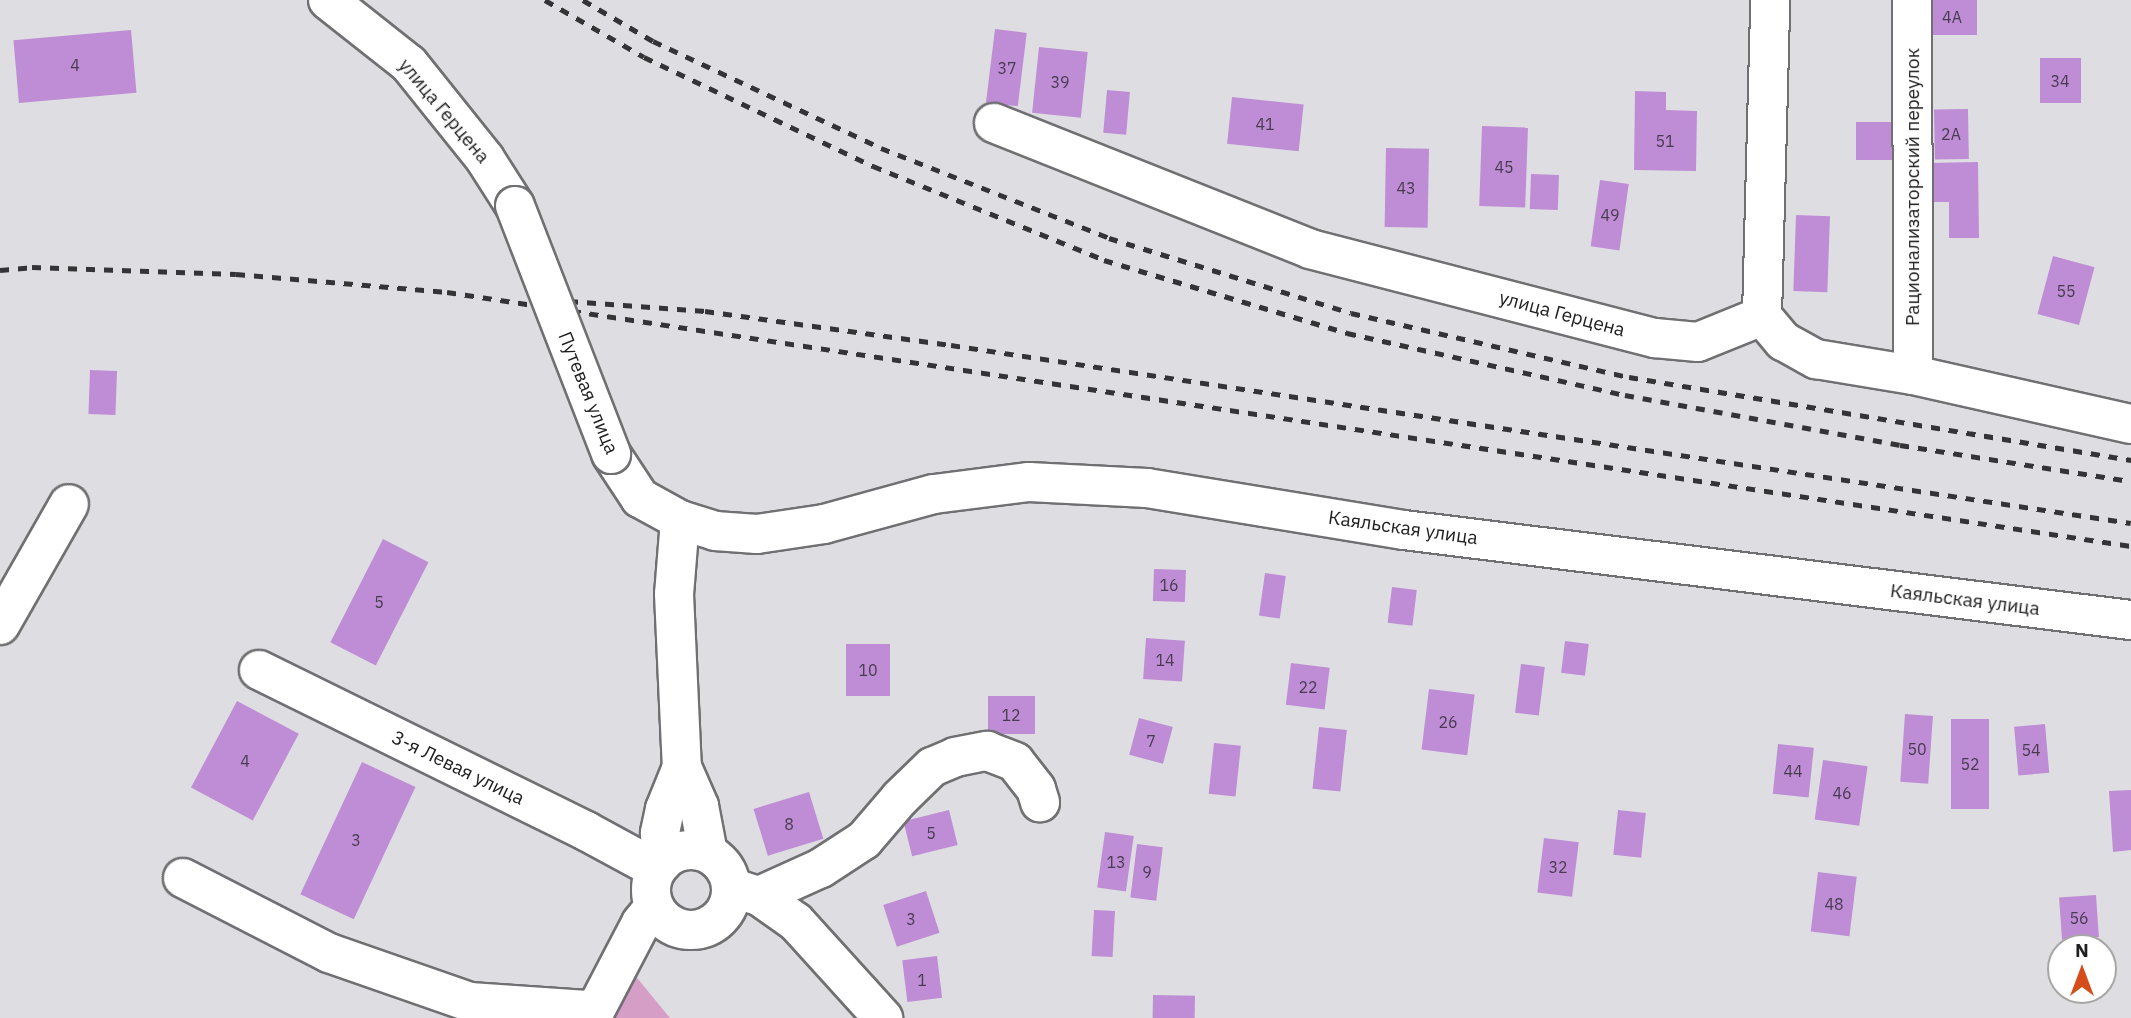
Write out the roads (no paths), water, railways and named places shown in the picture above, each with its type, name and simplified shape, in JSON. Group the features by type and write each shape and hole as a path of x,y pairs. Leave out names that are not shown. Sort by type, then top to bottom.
{"street":[{"name":"улица Герцена","path":"328,0 409,64 454,117 515,206"},
{"path":"1770,0 1762,316 1783,341 1815,359 1913,375 2131,424"},
{"name":"Рационализаторский переулок","path":"1912,0 1913,375"},
{"name":"улица Герцена","path":"994,123 1310,249 1642,335 1698,342 1762,316"},
{"name":"Путевая улица","path":"515,206 611,454 640,498 680,520"},
{"name":"Каяльская улица","path":"680,520 715,531 757,534 824,524 934,494 1016,484 1147,488 1404,530 2131,620"},
{"path":"0,625 69,504"},
{"path":"680,520 674,594 682,767 699,806 708,853"},
{"name":"3-я Левая улица","path":"259,670 659,866"},
{"path":"682,767 665,809 660,833 659,866 650,888 654,907 666,922 683,930 703,929 719,919 730,902 745,892 821,868 864,840 932,767 955,757 987,751 1015,762 1036,789 1040,802"},
{"path":"659,866 670,856 688,850 708,853 723,865 745,892 796,922 883,1018"},
{"path":"183,878 329,953 470,1002 585,1014 595,1012 641,923 654,907"}],"railway":[{"path":"545,0 644,57 873,166 1104,260 1347,333 1625,395 1900,445 2131,481"},
{"path":"583,0 653,41 881,148 1109,238 1351,313 1629,377 2131,460"},
{"path":"0,270 32,267 236,274 447,292 2131,546"},
{"path":"569,301 705,311 951,345 2131,523"}]}
